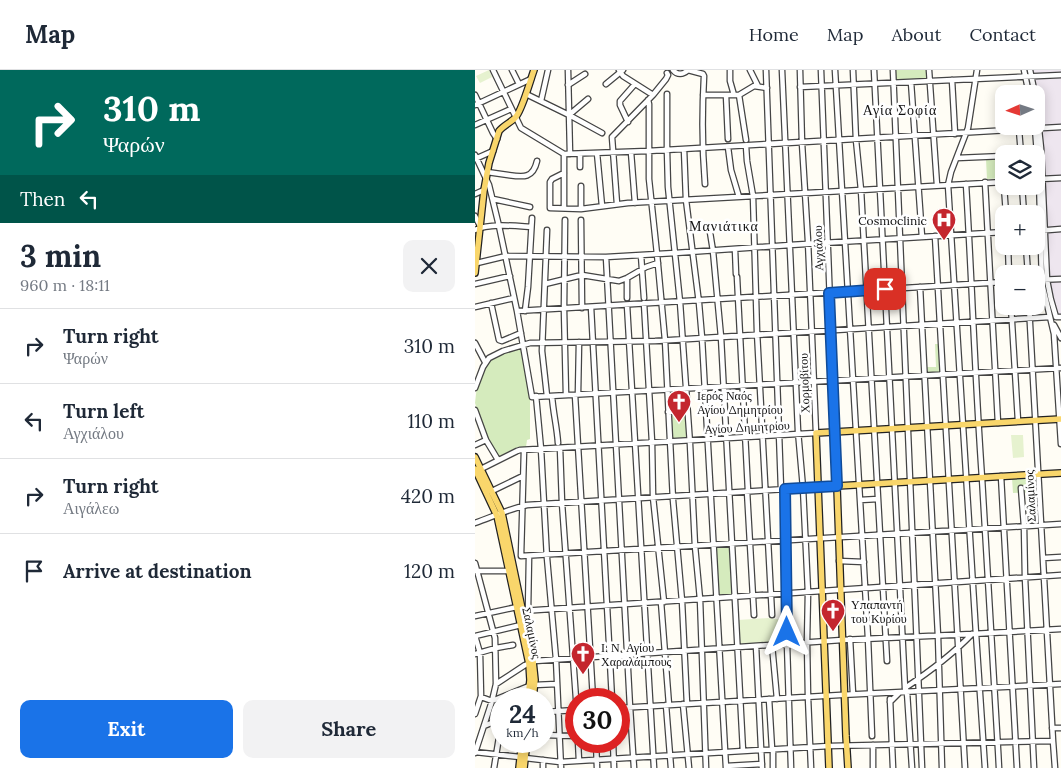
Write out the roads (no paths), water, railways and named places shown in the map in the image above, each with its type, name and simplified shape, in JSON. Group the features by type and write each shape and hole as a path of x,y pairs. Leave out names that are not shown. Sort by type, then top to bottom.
{"main road":[{"path":"475,272 478,228 486,176 496,137 501,128 515,118 526,94 532,73"},
{"name":"Αγίου Δημητρίου","path":"816,433 1061,418"},
{"name":"Αγχιάλου","path":"835,432 848,768"},
{"name":"Χορμοβίτου","path":"816,433 829,768"},
{"path":"475,457 477,470 500,514"},
{"path":"477,470 491,491 500,514 511,571"},
{"path":"837,486 1061,473"},
{"name":"Σαλαμίνος","path":"511,571 517,607 531,662"},
{"name":"Σαλαμίνος","path":"511,571 525,611 532,686"},
{"path":"523,753 524,768"},
{"path":"519,768 524,753"}],"street":[{"path":"493,70 523,131 564,154 631,152 648,148 667,150 768,145 995,131"},
{"path":"512,70 519,84"},
{"path":"541,101 548,70"},
{"path":"568,70 570,154"},
{"path":"617,204 613,136 667,79 669,71 683,74 688,70 703,74 704,76 703,148 705,184"},
{"path":"730,70 730,81 737,95 746,140"},
{"path":"750,70 758,86"},
{"path":"766,70 779,435 786,541 791,768"},
{"path":"782,70 796,382 808,592 807,642 811,768"},
{"name":"Χορμοβίτου","path":"800,70 816,433"},
{"name":"Αγχιάλου","path":"821,70 835,432"},
{"path":"835,70 864,562 872,736"},
{"path":"853,70 887,661"},
{"path":"874,70 897,534 912,768"},
{"path":"893,70 923,768"},
{"path":"929,70 937,185"},
{"path":"977,70 967,133 949,177 948,185 973,581 974,634 980,688 985,768"},
{"path":"1024,70 1029,76 1032,85"},
{"path":"1029,85 1030,70"},
{"path":"605,84 620,71 623,76 653,95"},
{"path":"477,104 519,84 532,73"},
{"path":"800,87 976,79 1058,73"},
{"path":"568,85 585,74"},
{"path":"952,80 955,134"},
{"path":"911,82 922,237"},
{"path":"628,122 620,105 621,99 635,84"},
{"path":"703,95 737,95 752,87 767,88"},
{"path":"526,94 569,114 601,133"},
{"path":"667,94 669,201 680,302 690,440 695,546 700,600 706,768"},
{"path":"475,95 477,104 496,137"},
{"path":"726,95 728,139"},
{"path":"569,114 588,99"},
{"path":"648,100 649,179 665,340 673,500 682,601 689,768"},
{"path":"475,125 511,109"},
{"path":"1045,128 1061,127"},
{"path":"746,146 753,196 757,335 772,615"},
{"path":"728,147 731,170 739,197"},
{"path":"684,149 686,200 702,338 726,767 762,766 756,646"},
{"path":"493,151 475,158 486,176 493,199 534,396 541,449 551,610 557,659 561,768"},
{"path":"631,152 635,203"},
{"path":"597,153 602,206"},
{"path":"563,208 564,154"},
{"path":"580,154 580,167"},
{"path":"957,158 995,156"},
{"path":"486,176 526,176 536,168 537,161"},
{"path":"564,173 550,182 550,208 581,208 617,204 995,182"},
{"path":"1045,179 1061,178"},
{"path":"985,182 998,423"},
{"path":"966,184 999,768"},
{"path":"581,186 581,208"},
{"path":"475,194 484,190"},
{"path":"493,199 530,207"},
{"path":"475,216 478,228 499,226 531,228"},
{"path":"525,311 532,218"},
{"path":"565,220 564,309 566,395"},
{"path":"581,220 582,308"},
{"path":"709,226 721,337 743,751"},
{"path":"1045,230 1061,229"},
{"path":"547,230 542,351 559,446 575,688"},
{"path":"476,264 506,256 582,257 675,254 755,247 995,233"},
{"path":"935,236 965,768"},
{"path":"735,249 754,615"},
{"path":"641,255 652,442 653,497 663,602 671,768"},
{"path":"607,256 608,306 629,688"},
{"path":"545,284 582,275 619,281 658,263"},
{"path":"475,284 510,276"},
{"path":"627,278 627,298"},
{"path":"1059,317 1045,280 1061,279"},
{"path":"517,311 627,305 644,301 662,303 995,283"},
{"path":"920,287 938,636 942,768"},
{"path":"475,307 514,298"},
{"path":"1045,298 1054,334 1059,368 1061,444"},
{"path":"491,303 499,340 502,341 521,333"},
{"path":"627,305 654,768"},
{"path":"591,307 611,688"},
{"path":"1012,315 1018,422"},
{"name":"Σαλαμίνος","path":"1030,315 1055,768"},
{"path":"475,388 485,362 492,355 530,343 629,342 1050,317"},
{"path":"1050,317 1061,338"},
{"path":"579,342 576,394 592,688"},
{"path":"475,343 485,362"},
{"path":"534,396 1059,368"},
{"path":"475,410 486,440 498,460"},
{"path":"668,412 687,411"},
{"name":"Αγίου Δημητρίου","path":"477,470 517,451 559,446 816,433"},
{"path":"475,445 486,440"},
{"path":"524,450 521,556 1061,524"},
{"path":"491,491 523,476"},
{"path":"1001,476 1017,768"},
{"path":"475,523 522,506 837,486"},
{"path":"1021,488 1034,768"},
{"path":"860,500 878,499"},
{"path":"525,611 529,556"},
{"path":"1043,558 1061,557"},
{"path":"839,561 864,562"},
{"path":"475,563 496,648 495,688"},
{"path":"476,571 511,571"},
{"path":"475,616 517,607 525,611 551,610 1061,575"},
{"path":"487,719 475,714 481,698 475,636 521,625"},
{"path":"496,684 531,662 557,659 850,639 1061,629"},
{"path":"906,690 974,634"},
{"path":"850,639 853,694"},
{"path":"477,654 513,645"},
{"path":"772,645 777,698"},
{"path":"527,688 557,684"},
{"path":"634,768 630,707 890,693 906,690 920,691 1061,684"},
{"path":"890,702 899,692"},
{"path":"890,693 893,768"},
{"path":"481,698 490,700"},
{"path":"769,699 773,768"},
{"path":"490,708 475,752 561,762 846,745 1053,741"},
{"path":"555,711 565,711"},
{"path":"484,726 490,724"},
{"path":"1052,728 1061,728"},
{"path":"555,736 565,736"},
{"path":"873,745 873,768"},
{"path":"579,753 579,761"},
{"path":"597,753 597,768"},
{"path":"613,753 614,768"},
{"path":"494,768 496,754"},
{"path":"543,760 543,768"}],"place":[{"name":"Cosmoclinic","path":"944,241"},
{"name":"Ιερός Ναός Αγίου Δημητρίου","path":"679,423"},
{"name":"Υπαπαντή του Κυρίου","path":"833,632"},
{"name":"Ι. Ν. Αγίου Χαραλάμπους","path":"583,675"}],"district":[{"name":"Αγία Σοφία","path":"900,110"},
{"name":"Μανιάτικα","path":"724,226"}]}
